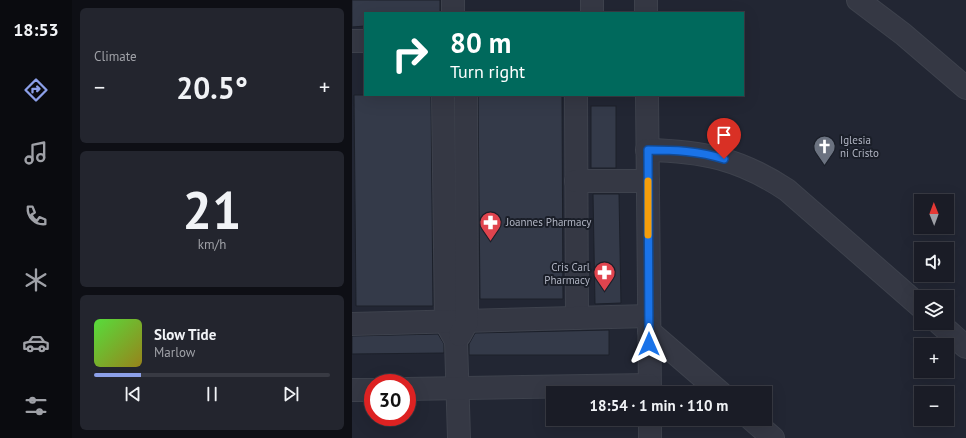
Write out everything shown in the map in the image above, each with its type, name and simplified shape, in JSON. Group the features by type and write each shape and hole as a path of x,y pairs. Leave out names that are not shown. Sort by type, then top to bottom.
{"street":[{"path":"453,0 453,12"},
{"path":"592,0 592,12"},
{"path":"646,0 646,12"},
{"path":"858,0 962,78"},
{"path":"352,41 364,41"},
{"path":"443,96 444,176 457,329 459,438"},
{"path":"457,329 466,176 466,96"},
{"path":"576,96 577,318"},
{"path":"647,96 650,386"},
{"path":"648,150 680,150 710,155 738,163 766,175 787,190 914,301"},
{"path":"444,176 466,176"},
{"path":"576,181 648,181"},
{"path":"352,324 457,329 577,318 649,323 714,386"},
{"path":"947,330 966,347"},
{"path":"416,389 546,389"},
{"path":"352,390 364,390"},
{"path":"650,426 650,438"},
{"path":"759,426 773,438"}],"building":[{"path":"352,0 440,0 440,12 364,12 364,26 352,27"},
{"path":"354,95 431,96 433,306 356,306"},
{"path":"478,96 562,96 563,299 480,299"},
{"path":"591,106 616,106 616,168 591,168"},
{"path":"593,194 619,194 621,303 595,304"},
{"path":"609,330 609,355 469,355 469,344 475,333"},
{"path":"438,334 444,344 444,353 352,354 352,336"}],"slow traffic":[{"path":"648,181 648,235"}],"place":[{"name":"Iglesia ni Cristo","path":"824,166"},
{"name":"Joannes Pharmacy","path":"491,242"},
{"name":"Cris Carl Pharmacy","path":"605,292"}],"route":[{"path":"649,344 648,150 680,150 724,159"}]}
